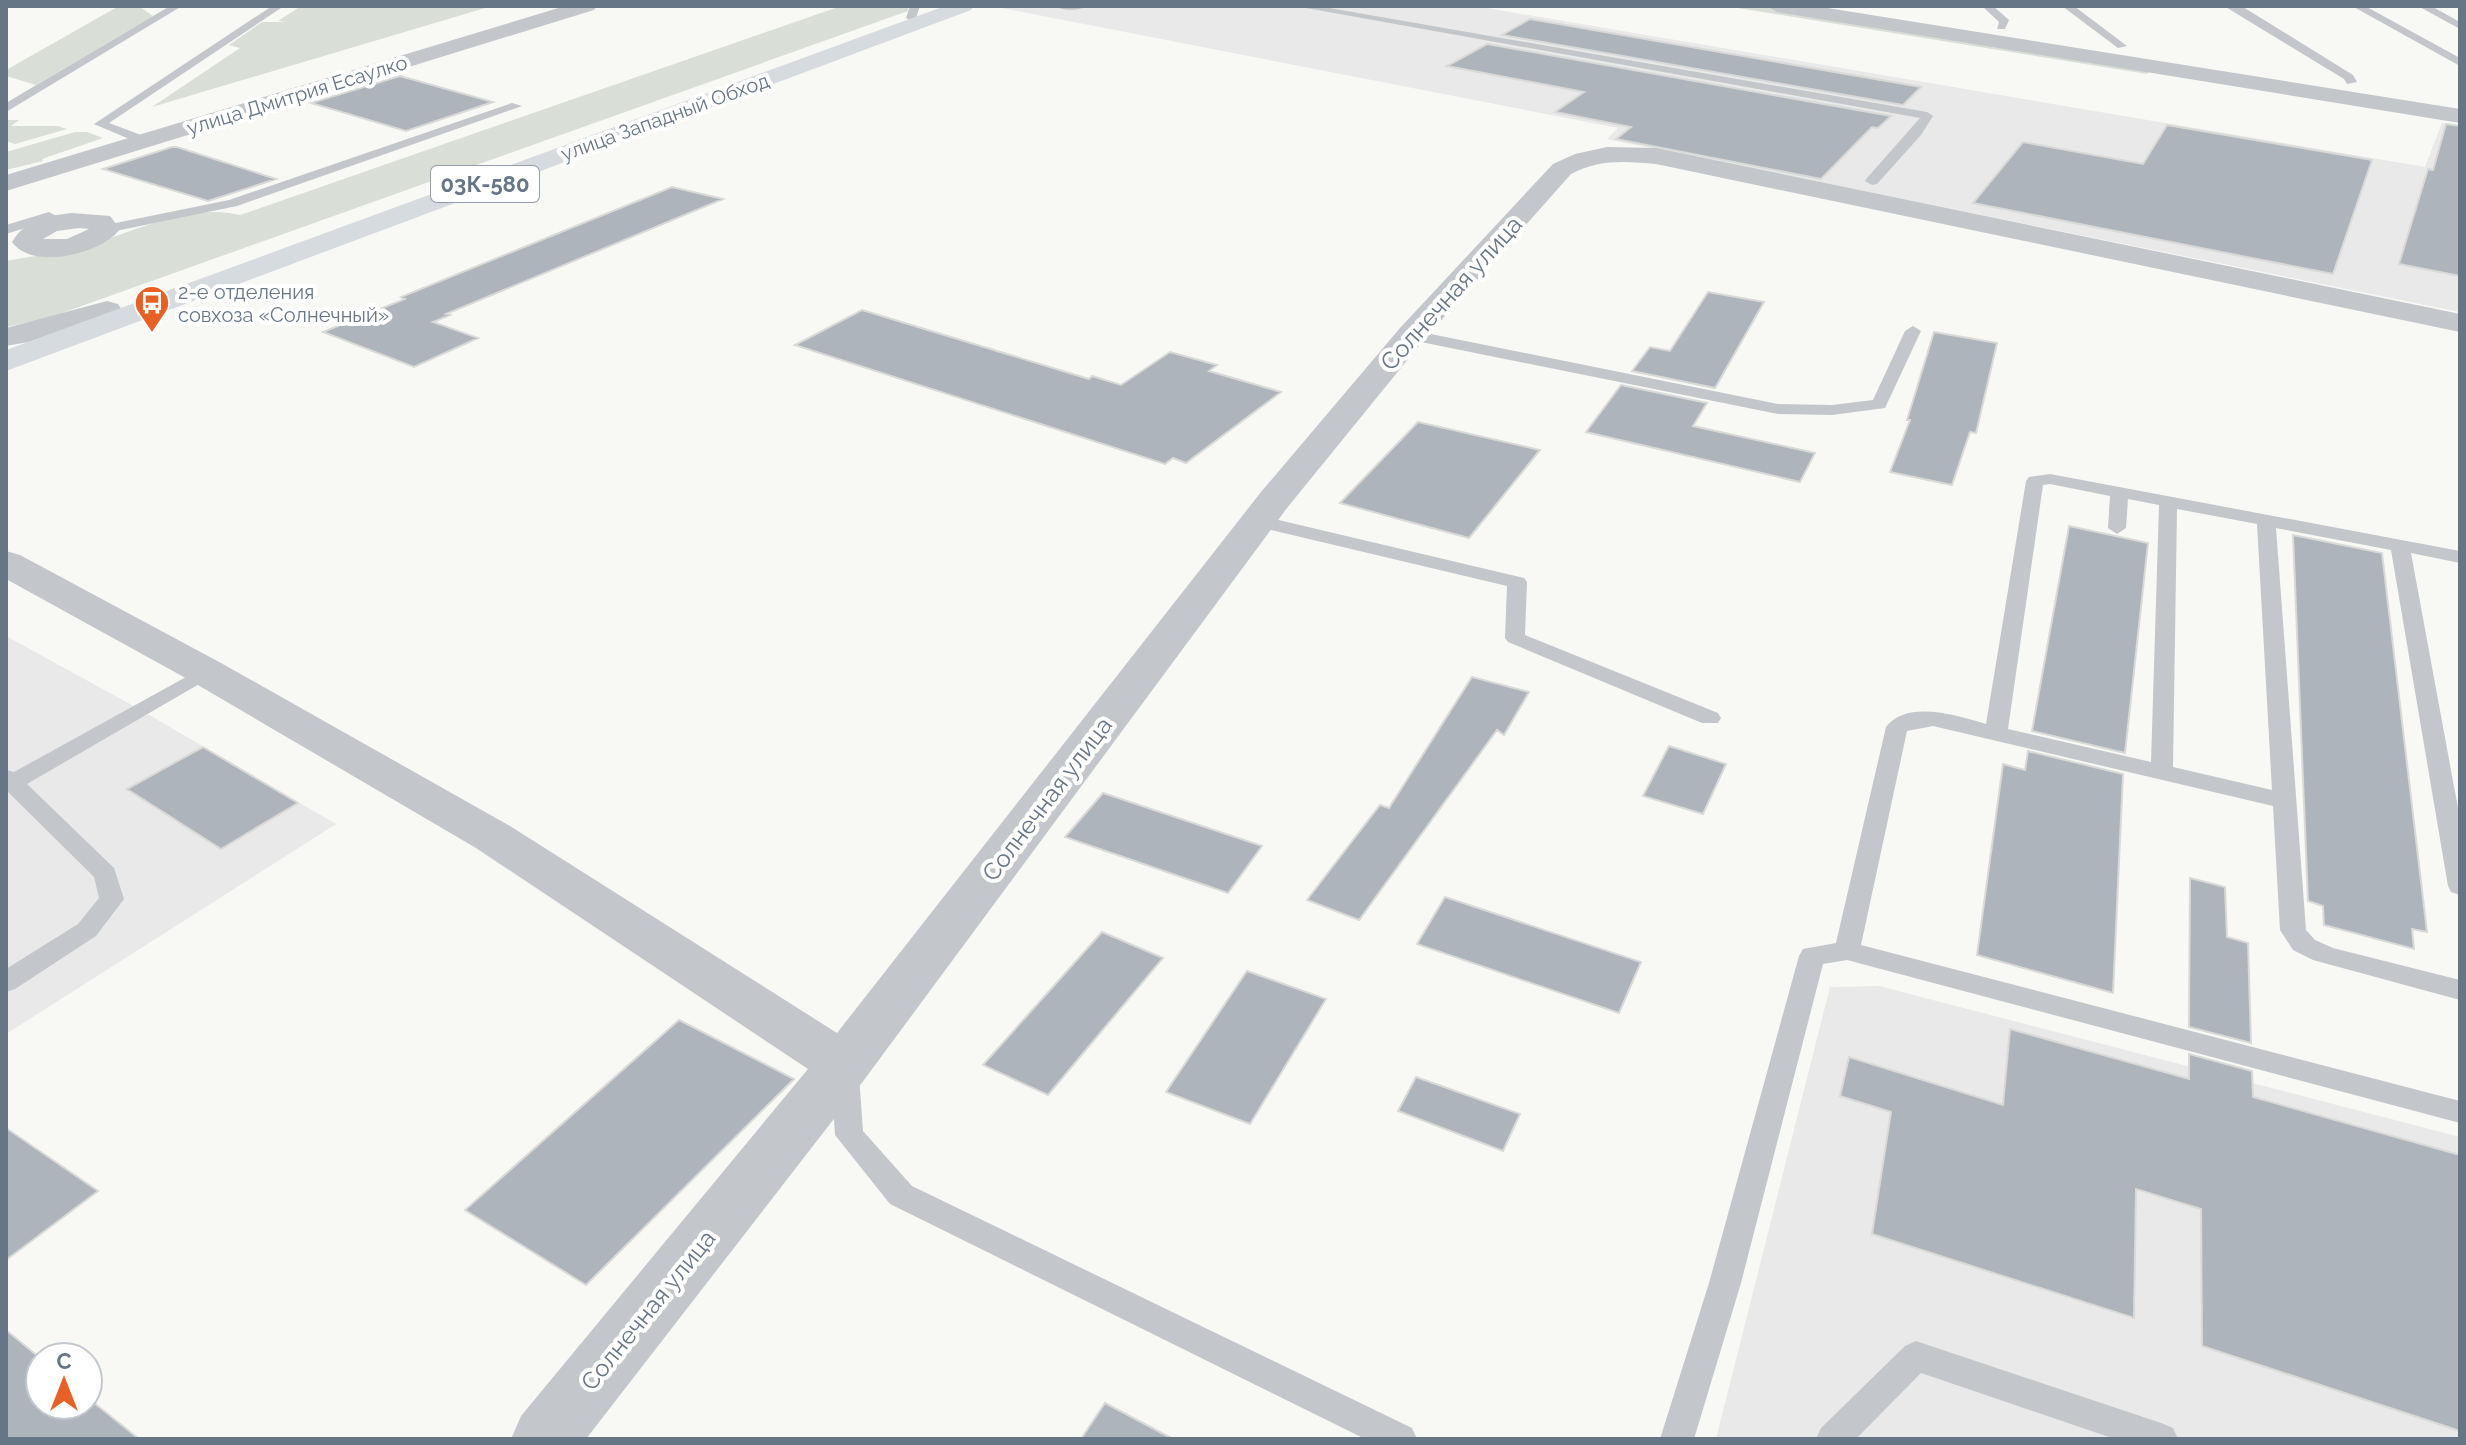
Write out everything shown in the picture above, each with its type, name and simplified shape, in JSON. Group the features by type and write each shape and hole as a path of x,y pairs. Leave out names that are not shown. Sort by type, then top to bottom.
{"highway":[{"name":"улица Западный Обход","path":"6,346 913,12 941,6"},
{"name":"улица Западный Обход","path":"6,361 964,6"}],"street":[{"name":"улица Дмитрия Есаулко","path":"6,183 587,6"},
{"path":"1777,6 1995,34 2348,90 2460,99"},
{"path":"1864,6 1995,34 2122,46 2348,90 2460,116"},
{"name":"Солнечная улица","path":"545,1439 844,1065 1257,521 1411,335 1562,169 1573,162 1610,154 1656,156 2460,323"},
{"path":"6,200 57,219 91,220 105,225 106,229 84,242 6,254"},
{"path":"37,247 26,242 32,233 57,219"},
{"path":"6,337 39,331 107,310"},
{"path":"6,563 206,672 493,837 844,1065"}],"lane":[{"path":"6,108 177,6"},
{"path":"145,141 100,124 279,6"},
{"path":"1060,6 1082,6"},
{"path":"1300,6 1927,116 1917,132 1872,181"},
{"path":"1987,6 2005,22 1995,34"},
{"path":"2067,6 2122,46"},
{"path":"2229,6 2349,77 2348,90"},
{"path":"2357,6 2460,63"},
{"path":"2423,6 2460,26"},
{"path":"106,229 232,203 516,106"},
{"path":"6,230 57,219"},
{"path":"1411,335 1778,409 1832,410 1879,404 1913,331"},
{"path":"1996,733 2032,484 2041,479 2460,557"},
{"path":"2117,528 2119,493"},
{"path":"2162,772 2168,502"},
{"path":"2266,520 2296,939 2307,948 2328,956 2460,990"},
{"path":"1257,521 1517,582 1515,638 1710,718"},
{"path":"2400,546 2456,847 2460,886"},
{"path":"6,982 87,930 112,899 105,874 10,780 206,672"},
{"path":"1847,951 1897,727 1911,719 1930,718 2285,801"},
{"path":"1677,1439 1725,1283 1812,956 1847,951 2460,1112"},
{"path":"844,1065 849,1135 901,1195 1400,1439"},
{"path":"1833,1439 1916,1356 2161,1439"}],"shaded area":[{"path":"119,6 139,6 153,16 36,85 6,76 6,70"},
{"path":"301,6 492,6 152,107 240,48 229,45 262,22 288,22 278,21"},
{"path":"841,6 908,7 908,11 48,318 6,327 6,261 81,248 183,215 221,212 240,215"},
{"path":"1475,6 2425,167 2442,123 2460,126 2460,312 1607,139 1618,128 1002,8"},
{"path":"1725,6 1762,6 2152,69 2147,74"},
{"path":"6,120 19,120 11,126 58,126 67,129 15,144 6,141"},
{"path":"75,132 87,132 103,138 43,161 6,170 6,152"},
{"path":"6,636 139,709 336,824 6,1034"},
{"path":"1879,986 2460,1137 2460,1439 1716,1439 1830,987"}],"building":[{"path":"1530,19 1921,87 1903,105 1502,35"},
{"path":"1487,44 1891,116 1878,128 1872,127 1821,179 1616,139 1631,127 1555,112 1584,92 1447,66"},
{"path":"400,76 493,102 406,131 311,103"},
{"path":"2446,124 2460,126 2460,276 2399,264 2428,169 2433,170"},
{"path":"2167,125 2372,160 2333,274 1973,203 2023,142 2143,164"},
{"path":"172,147 276,179 208,201 103,169"},
{"path":"672,187 723,199 446,314 450,315 433,322 478,338 414,367 323,332 405,299 401,297"},
{"path":"1708,292 1764,302 1715,388 1632,371 1650,347 1670,351"},
{"path":"862,310 1089,379 1092,376 1121,385 1170,352 1217,365 1209,371 1281,392 1186,463 1173,458 1165,464 795,345"},
{"path":"1934,332 1997,343 1976,433 1970,432 1952,485 1890,472 1910,420 1907,420"},
{"path":"1621,385 1707,403 1693,426 1815,453 1800,482 1586,432"},
{"path":"1418,422 1540,450 1469,538 1340,503"},
{"path":"2069,526 2148,543 2125,753 2032,731"},
{"path":"2293,535 2382,553 2427,932 2412,929 2414,949 2324,925 2323,906 2308,901"},
{"path":"1472,677 1529,692 1504,735 1497,730 1359,920 1307,900 1380,805 1389,808"},
{"path":"1669,746 1726,764 1703,814 1643,796"},
{"path":"203,747 298,803 221,849 127,789"},
{"path":"2028,751 2123,774 2113,993 1977,955 2003,764 2025,770"},
{"path":"1103,793 1262,846 1228,893 1065,837"},
{"path":"2190,878 2225,887 2227,937 2248,943 2251,1043 2189,1027"},
{"path":"1445,897 1641,962 1619,1013 1417,944"},
{"path":"1102,932 1163,958 1048,1095 983,1065"},
{"path":"1247,971 1326,999 1250,1124 1166,1092"},
{"path":"679,1020 794,1079 586,1285 465,1210"},
{"path":"2010,1029 2189,1079 2189,1054 2252,1071 2253,1097 2460,1155 2460,1431 2202,1346 2201,1209 2136,1189 2134,1318 1872,1234 1891,1112 1840,1096 1849,1057 2003,1105"},
{"path":"1416,1077 1520,1114 1503,1151 1398,1111"},
{"path":"6,1128 98,1191 6,1260"},
{"path":"6,1330 24,1345 24,1421 104,1421 104,1411 139,1439 6,1439"},
{"path":"1105,1403 1173,1439 1081,1439"}],"place":[{"name":"2-е отделения совхоза «Солнечный»","path":"152,334"}]}
